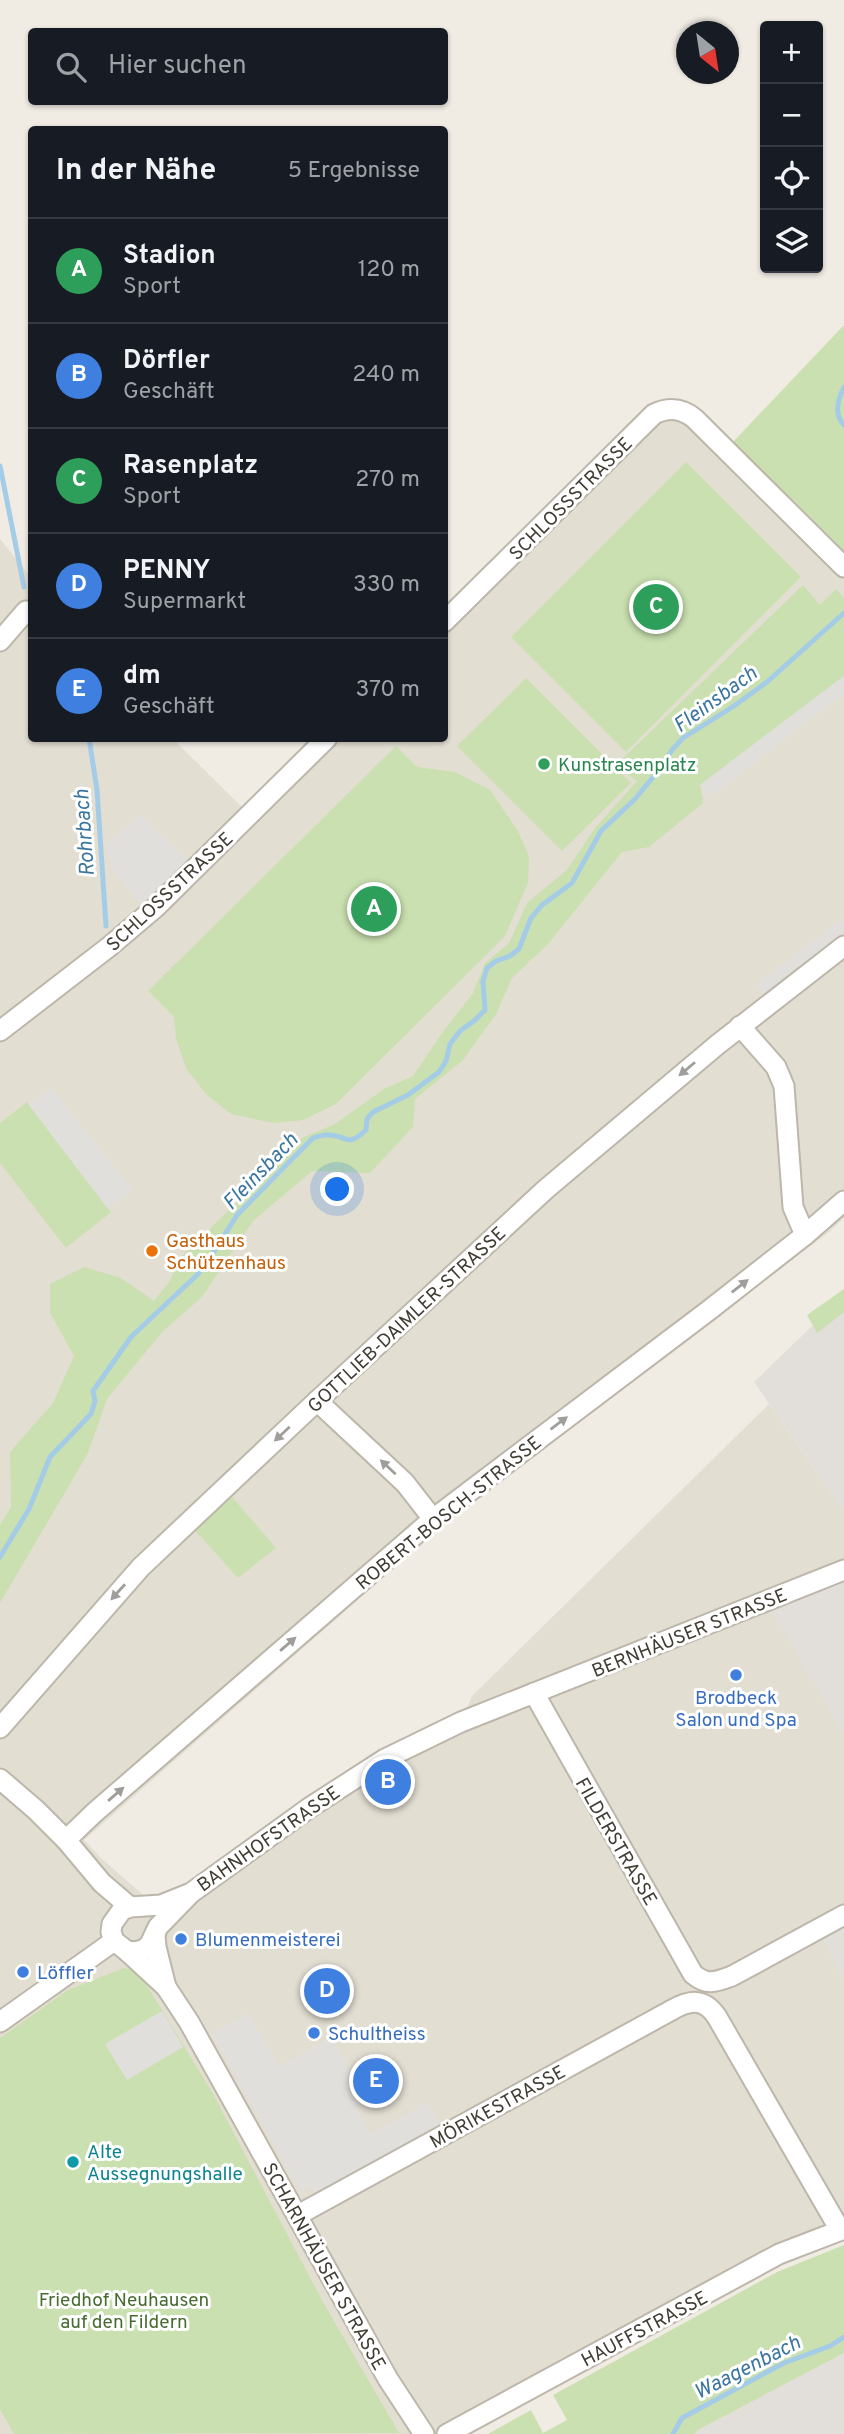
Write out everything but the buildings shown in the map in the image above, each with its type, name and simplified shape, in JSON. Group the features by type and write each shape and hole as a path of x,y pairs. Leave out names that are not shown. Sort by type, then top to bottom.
{"street":[{"name":"SCHLOSSSTRASSE","path":"448,618 654,414 669,409 680,410 695,419 844,567"},
{"path":"0,641 26,611"},
{"name":"SCHLOSSSTRASSE","path":"0,1031 156,907 323,742"},
{"name":"GOTTLIEB-DAIMLER-STRASSE","path":"0,1728 141,1567 317,1401 546,1189 740,1026 844,946"},
{"path":"740,1026 776,1067 784,1086 793,1207 805,1235"},
{"name":"ROBERT-BOSCH-STRASSE","path":"66,1840 433,1519 805,1235 844,1201"},
{"path":"317,1401 405,1483 433,1519"},
{"name":"BERNHÄUSER STRASSE","path":"534,1693 844,1570"},
{"name":"BAHNHOFSTRASSE","path":"0,2022 120,1946 136,1952 145,1949 163,1921 191,1893 309,1808 385,1759 461,1722 534,1693"},
{"name":"FILDERSTRASSE","path":"534,1693 693,1974 707,1983 732,1976 844,1915"},
{"path":"0,1779 66,1840 127,1911 151,1916 155,1922 155,1934"},
{"name":"BAHNHOFSTRASSE","path":"127,1911 161,1905 191,1893"},
{"path":"120,1946 111,1932 127,1911"},
{"name":"SCHARNHÄUSER STRASSE","path":"155,1934 166,1987"},
{"name":"SCHARNHÄUSER STRASSE","path":"120,1946 166,1987 189,2022 388,2379 424,2434"},
{"name":"MÖRIKESTRASSE","path":"298,2215 685,2003 699,2002 706,2005 717,2017 842,2230"},
{"name":"HAUFFSTRASSE","path":"447,2434 779,2254 842,2230"}],"shaded area":[{"path":"680,410 844,567 844,1218 440,1528 84,1840 148,1899 190,1893 385,1759 455,1737 472,1696 769,1404 844,1511 844,1570 816,1684 844,1735 844,1915 818,1929 844,1977 844,2229 697,2299 471,2434 0,2434 0,539 28,573 28,742 176,742 250,815 324,742 448,742 448,619 654,414"},
{"path":"844,676 844,694 709,797 700,785"},
{"path":"140,815 190,861 142,906 113,871 105,845"},
{"path":"844,918 844,932 763,994 756,985"},
{"path":"51,1088 133,1190 108,1209 28,1104"},
{"path":"844,1299 844,1511 754,1382"},
{"path":"844,1570 844,1735 766,1601"},
{"path":"844,1915 844,1977 818,1929"},
{"path":"162,2011 183,2047 127,2080 105,2044"},
{"path":"248,2013 279,2067 331,2037 368,2102 356,2109 371,2134 428,2102 441,2126 317,2196 311,2186 301,2192 212,2034"},
{"path":"844,2353 844,2434 695,2434 698,2430"}],"green space":[{"path":"844,325 844,552 732,443"},
{"path":"686,462 801,577 626,752 511,637"},
{"path":"803,585 820,605 836,589 844,598 844,676 700,785 703,803 649,847 622,852 548,944 512,978 496,1014 463,1060 415,1099 413,1127 370,1173 312,1171 253,1221 202,1297 163,1331 107,1399 87,1455 0,1603 0,1525 11,1507 10,1452 53,1403 74,1356 50,1313 50,1284 84,1267 121,1278 154,1301 169,1282 181,1257 302,1138 335,1124 384,1089 413,1076 473,993 485,963 509,943 527,903 567,870 595,828 637,781 622,770 626,762 623,758"},
{"name":"Kunstrasenplatz","path":"526,678 631,783 562,851 457,746"},
{"path":"396,746 417,767 455,772 490,790 518,831 529,856 528,883 505,936 336,1104 303,1120 273,1123 231,1114 207,1095 187,1070 176,1039 174,1017 148,991"},
{"path":"27,1102 111,1212 66,1248 0,1163 0,1123"},
{"path":"844,1289 844,1312 817,1333 807,1315"},
{"path":"228,1492 276,1548 238,1578 193,1528"},
{"name":"Friedhof Neuhausen auf den Fildern","path":"124,1968 138,1971 212,2092 323,2302 399,2433 14,2434 0,2409 0,2038 68,1990"},
{"path":"844,2245 844,2353 695,2434 488,2434 531,2410 543,2433 567,2420 553,2395 777,2272"}],"waterway":[{"name":"Fleinsbach","path":"844,387 838,401 839,416 844,425"},
{"name":"Rohrbach","path":"0,466 24,587"},
{"name":"Fleinsbach","path":"0,1557 29,1509 50,1457 91,1414 95,1401 93,1391 131,1337 197,1275 237,1215 313,1138 328,1135 355,1139 366,1130 367,1119 373,1112 408,1095 439,1072 446,1061 450,1044 460,1031 485,1010 483,981 487,968 519,949 531,918 542,905 572,883 601,831 635,799 672,750 683,738 767,682 844,613"},
{"name":"Rohrbach","path":"90,742 97,790 106,926"},
{"name":"Waagenbach","path":"673,2434 682,2418 784,2363 830,2346 844,2337"}],"place":[{"name":"Rasenplatz","path":"656,607"},
{"name":"Kunstrasenplatz","path":"544,764"},
{"name":"Stadion","path":"374,909"},
{"name":"Gasthaus Schützenhaus","path":"152,1251"},
{"name":"Brodbeck Salon und Spa","path":"736,1675"},
{"name":"Dörfler","path":"388,1782"},
{"name":"Blumenmeisterei","path":"181,1939"},
{"name":"Löffler","path":"23,1972"},
{"name":"PENNY","path":"327,1991"},
{"name":"Schultheiss","path":"314,2033"},
{"name":"dm","path":"376,2081"},
{"name":"Alte Aussegnungshalle","path":"73,2162"}]}
